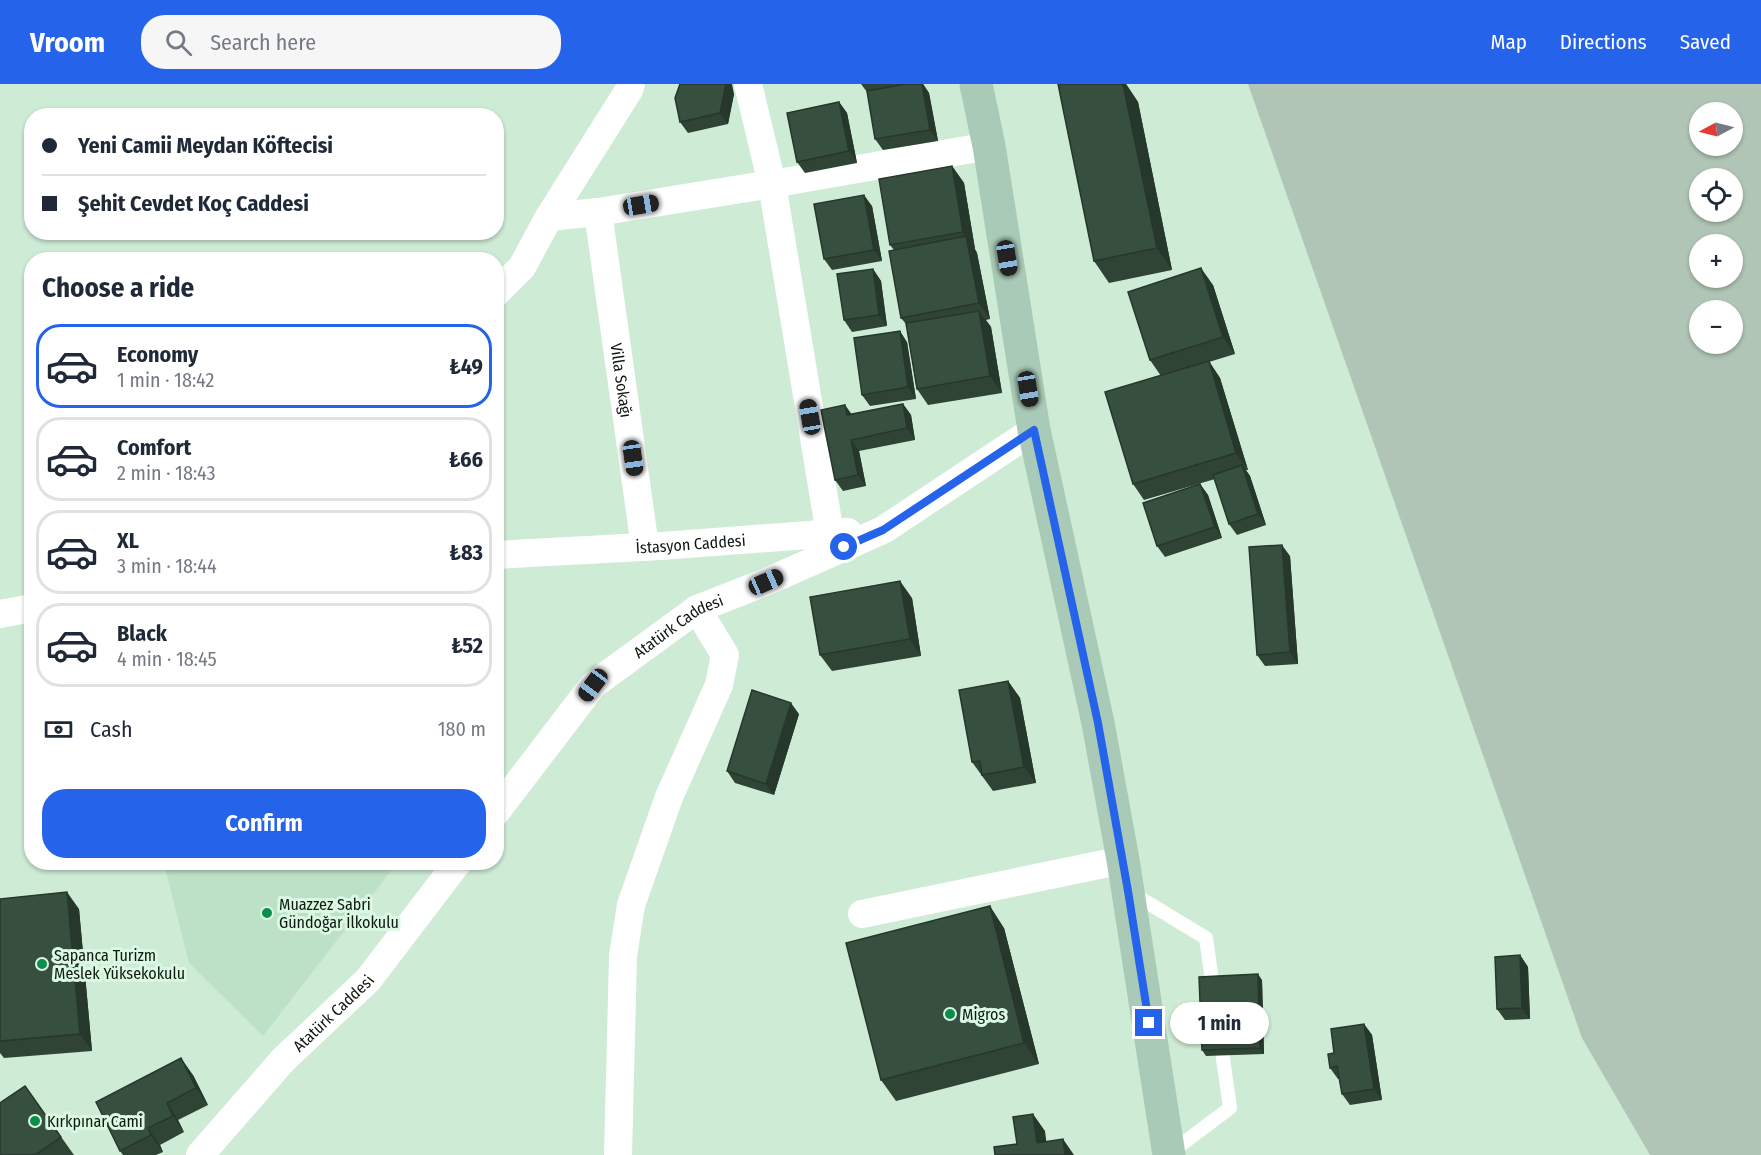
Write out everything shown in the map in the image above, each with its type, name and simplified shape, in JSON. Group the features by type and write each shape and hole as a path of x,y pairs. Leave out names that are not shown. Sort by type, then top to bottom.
{"main road":[{"path":"976,84 989,146 1034,430 1098,723 1123,860 1169,1155"}],"street":[{"path":"504,285 522,267 549,217 631,84"},
{"path":"748,84 772,184 830,534"},
{"path":"549,217 598,212 772,184 989,146"},
{"name":"Villa Sokağı","path":"598,212 645,547"},
{"name":"Atatürk Caddesi","path":"504,802 593,685 697,609 766,582 883,530 1034,430"},
{"name":"İstasyon Caddesi","path":"504,555 883,530"},
{"path":"618,1155 623,956 631,905 669,797 719,685 725,655 697,609"},
{"path":"0,614 24,610"},
{"path":"862,914 1123,860"},
{"name":"Atatürk Caddesi","path":"200,1155 283,1060 368,980 452,870"}],"lane":[{"path":"1128,891 1206,938 1215,1006"},
{"path":"1169,1155 1230,1108 1219,1028"}],"shaded area":[{"path":"1248,84 1761,84 1761,1155 1650,1155 1582,1038"},
{"name":"Muazzez Sabri Gündoğar İlkokulu","path":"166,870 392,870 263,1036 189,963"}],"building":[{"path":"680,84 726,84 720,113 680,122 675,98"},
{"path":"905,84 922,84 930,130 875,139 867,91"},
{"path":"1058,84 1123,84 1157,248 1094,261"},
{"path":"839,102 849,151 797,162 787,113"},
{"path":"952,166 963,232 890,245 879,179"},
{"path":"864,195 874,250 824,259 814,204"},
{"path":"966,236 979,303 901,318 889,251"},
{"path":"1201,268 1223,337 1150,360 1128,292"},
{"path":"873,269 879,315 844,320 837,274"},
{"path":"979,311 990,376 917,389 906,323"},
{"path":"900,331 908,387 862,395 854,338"},
{"path":"1209,361 1236,453 1133,484 1105,392"},
{"path":"903,404 907,428 851,440 858,475 835,480 821,410 845,405 847,415"},
{"path":"1242,465 1258,514 1229,524 1213,475"},
{"path":"1200,484 1215,527 1157,546 1143,503"},
{"path":"1282,545 1290,652 1257,655 1249,547"},
{"path":"900,581 910,639 820,655 810,597"},
{"path":"1008,681 1024,767 982,775 980,761 972,762 959,690"},
{"path":"752,690 791,703 766,784 727,771"},
{"name":"Sapanca Turizm Meslek Yüksekokulu","path":"67,892 80,1034 0,1041 0,899"},
{"name":"Migros","path":"990,906 1024,1043 881,1080 846,943"},
{"path":"1520,955 1522,1008 1497,1009 1495,957"},
{"path":"1258,974 1260,1048 1202,1050 1199,977"},
{"path":"1364,1024 1374,1089 1342,1094 1337,1066 1330,1068 1328,1054 1334,1053 1331,1029"},
{"path":"181,1058 196,1088 167,1103 173,1116 148,1128 151,1135 120,1151 96,1102"},
{"name":"Kırkpınar Cami","path":"25,1086 61,1137 35,1155 0,1155 0,1103"},
{"path":"1033,1114 1037,1143 1063,1139 1065,1155 995,1155 994,1147 1017,1144 1013,1117"}],"place":[{"name":"Muazzez Sabri Gündoğar İlkokulu","path":"267,913"},
{"name":"Sapanca Turizm Meslek Yüksekokulu","path":"42,964"},
{"name":"Migros","path":"950,1014"},
{"name":"Kırkpınar Cami","path":"35,1121"}],"route":[{"path":"844,547 883,530 1034,430 1098,723 1149,1023"}]}
